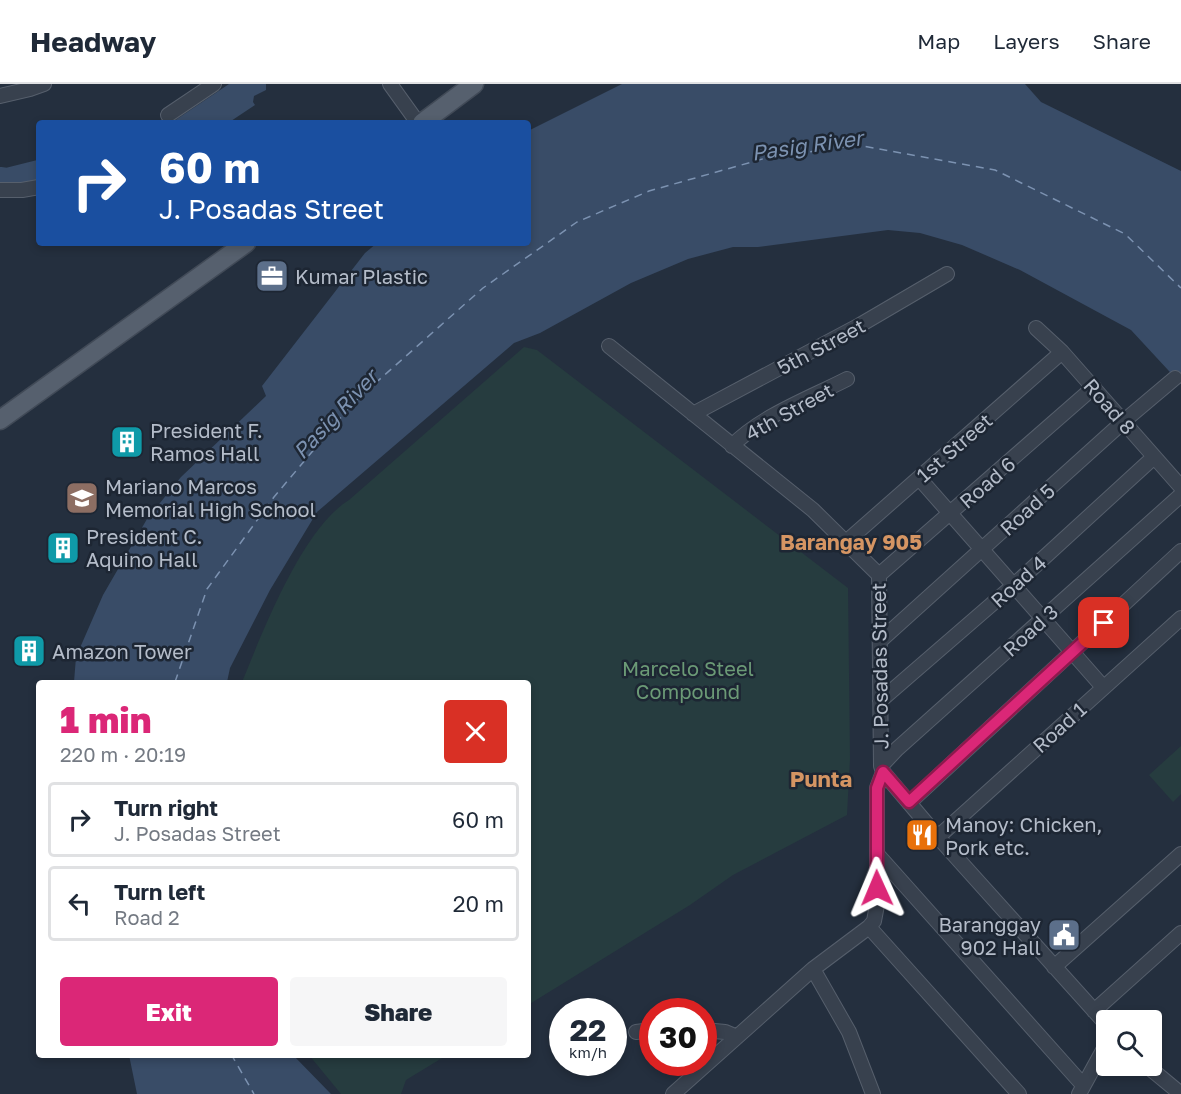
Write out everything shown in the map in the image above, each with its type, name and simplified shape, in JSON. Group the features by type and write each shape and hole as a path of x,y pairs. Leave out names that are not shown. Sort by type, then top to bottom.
{"main road":[{"path":"424,120 474,84"},
{"path":"0,420 242,246"}],"street":[{"path":"168,116 214,84"},
{"path":"390,84 418,120"},
{"path":"0,96 35,86"},
{"path":"0,190 36,188"},
{"name":"5th Street","path":"693,414 860,325 947,274"},
{"name":"Road 8","path":"1036,328 1094,387 1181,487"},
{"name":"J. Posadas Street","path":"609,346 813,510 879,575 882,769 938,837 1094,1011"},
{"name":"1st Street","path":"846,542 1062,352"},
{"name":"Road 5","path":"881,640 1124,421 1175,378"},
{"name":"4th Street","path":"732,446 766,420 847,379"},
{"name":"Road 6","path":"879,575 1094,387"},
{"name":"Road 4","path":"880,701 1014,585 1154,457"},
{"path":"919,478 1103,687"},
{"name":"Road 3","path":"882,769 905,741 1181,495"},
{"path":"909,802 1181,551"},
{"name":"Road 1","path":"938,837 1181,618"},
{"path":"673,1094 813,969 869,927 876,914 877,788 882,769"},
{"path":"877,854 1081,1089 1096,1062"},
{"path":"1054,967 1181,854"},
{"path":"869,927 1019,1094"},
{"path":"1094,1011 1181,933"},
{"path":"813,969 849,1032 873,1094"},
{"path":"717,1031 737,1037"},
{"path":"1159,1076 1181,1094"}],"green space":[{"name":"Marcelo Steel Compound","path":"524,347 537,350 848,588 850,759 847,815 733,875 690,905 531,1003 531,680 243,680 273,610 300,557 332,514"},
{"path":"1181,746 1181,794 1173,802 1149,775"},
{"path":"311,1058 442,1058 406,1080 401,1094 341,1094"}],"water":[{"path":"229,84 266,84 266,90 254,96 255,105 232,120 175,120"},
{"name":"Pasig River","path":"622,84 1025,84 1041,102 1181,171 1181,384 1131,330 1020,270 962,245 920,233 888,230 758,247 733,247 688,259 631,283 540,333 514,343 317,512 270,590 230,668 227,680 74,680 76,657 103,595 147,519 181,477 266,396 262,386 365,253 373,246 531,246 531,130"},
{"path":"130,1058 296,1058 331,1094 137,1094"}],"waterway":[{"path":"0,178 7,179 36,172"}],"ferry route":[{"path":"176,680 207,589 274,497 354,402 483,288 577,222 649,191 766,158 857,145 995,170 1125,234 1181,288"},
{"path":"233,1058 254,1094"}],"place":[{"name":"Kumar Plastic","path":"272,276"},
{"name":"President F. Ramos Hall","path":"127,442"},
{"name":"Mariano Marcos Memorial High School","path":"82,498"},
{"name":"President C. Aquino Hall","path":"63,548"},
{"name":"Amazon Tower","path":"29,651"},
{"name":"Manoy: Chicken, Pork etc.","path":"922,835"},
{"name":"Baranggay 902 Hall","path":"1064,935"}],"district":[{"name":"Barangay 905","path":"851,542"},
{"name":"Punta","path":"821,778"}],"route":[{"path":"877,888 877,788 883,772 909,802 1104,623"}]}
